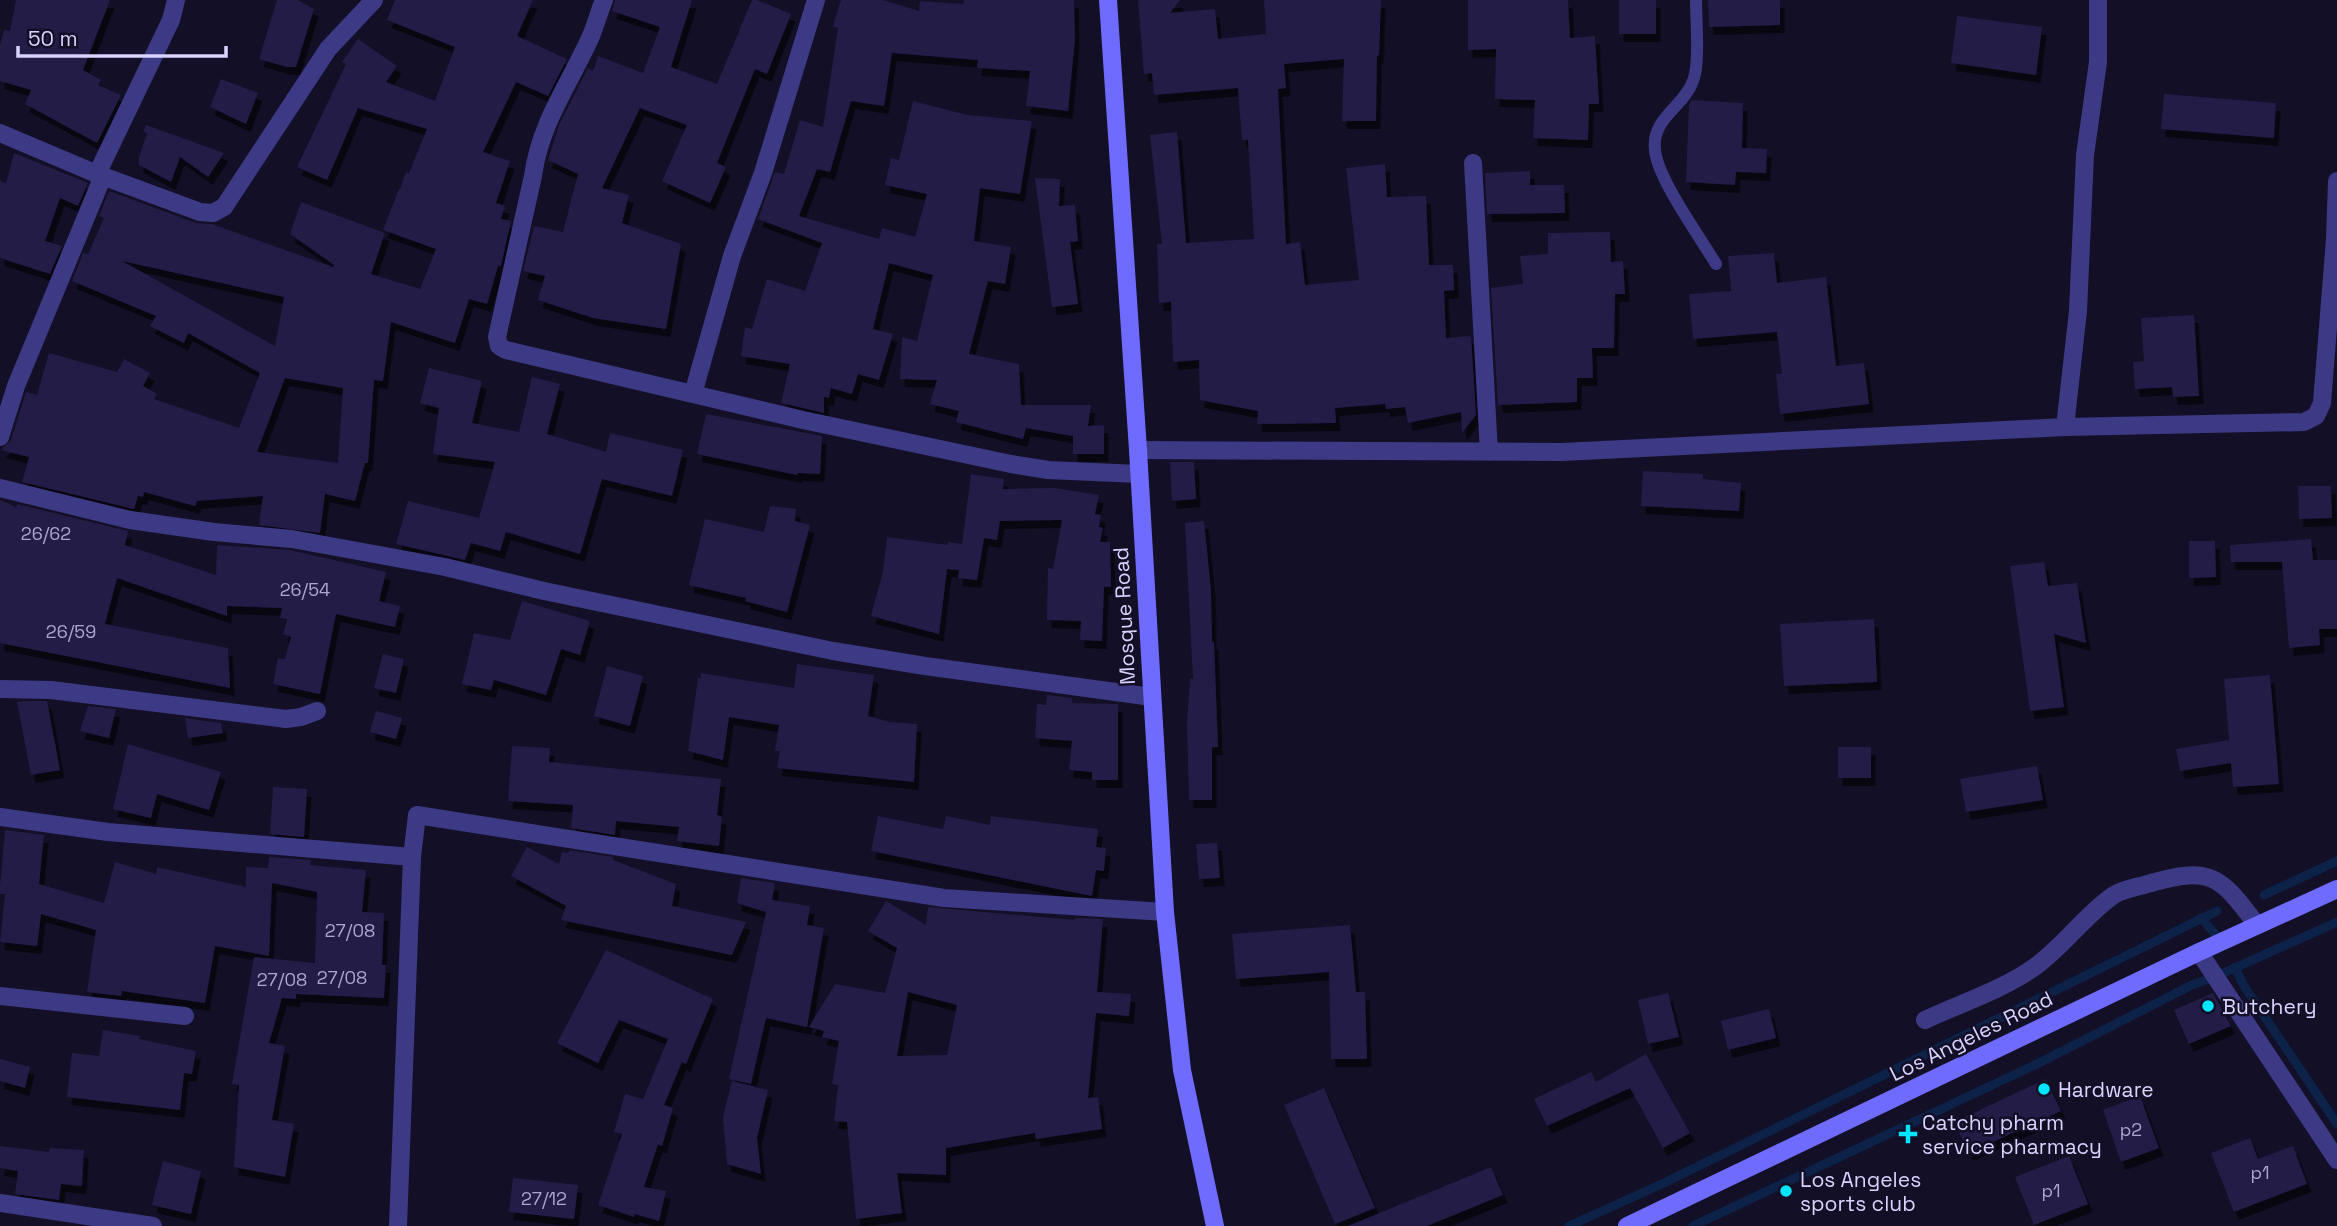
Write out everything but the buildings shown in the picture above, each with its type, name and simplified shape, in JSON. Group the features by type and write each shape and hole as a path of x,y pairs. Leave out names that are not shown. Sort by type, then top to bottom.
{"street":[{"path":"0,437 16,386 100,175 171,20 176,0"},
{"path":"0,133 100,175 200,212 213,213 224,207 328,49 374,0"},
{"path":"604,0 590,36 556,102 536,152 497,337 499,346 506,350 803,420 1011,464 1048,470 1139,474"},
{"path":"693,394 732,256 763,173 816,0"},
{"name":"Mosque Road","path":"1108,0 1165,912 1182,1070 1215,1226"},
{"path":"2065,427 2078,311 2085,155 2098,62 2098,0"},
{"path":"1473,163 1489,452"},
{"path":"1138,450 1562,452 2065,427 2304,422 2316,416 2322,403 2337,181"},
{"path":"0,488 130,520 214,532 292,539 445,567 544,591 821,649 1152,697"},
{"path":"0,690 51,690 286,719 317,711"},
{"path":"398,1226 412,857 417,815 944,898 1165,912"},
{"path":"0,817 108,832 412,857"},
{"path":"1925,1020 2004,984 2036,966 2113,895 2161,881 2195,875 2216,878 2230,889 2257,925"},
{"name":"Los Angeles Road","path":"1627,1226 2199,952 2337,889"},
{"path":"2199,952 2337,1160"},
{"path":"0,996 185,1016"},
{"path":"0,1203 153,1226"},
{"path":"1201,1226 1215,1226"}],"lane":[{"path":"1696,0 1694,81 1660,122 1654,149 1667,183 1716,264"}],"waterway":[{"path":"2264,895 2337,861"},
{"path":"1569,1226 1664,1183 2217,911"},
{"path":"2201,918 2217,936"},
{"path":"2217,976 2337,922"},
{"path":"2235,967 2244,986 2337,1124"},
{"path":"1693,1226 2039,1063 2192,985 2209,979"}],"place":[{"name":"Butchery","path":"2208,1006"},
{"name":"Hardware","path":"2044,1089"},
{"name":"Catchy pharm service pharmacy","path":"1908,1134"},
{"name":"Los Angeles sports club","path":"1786,1191"}]}
